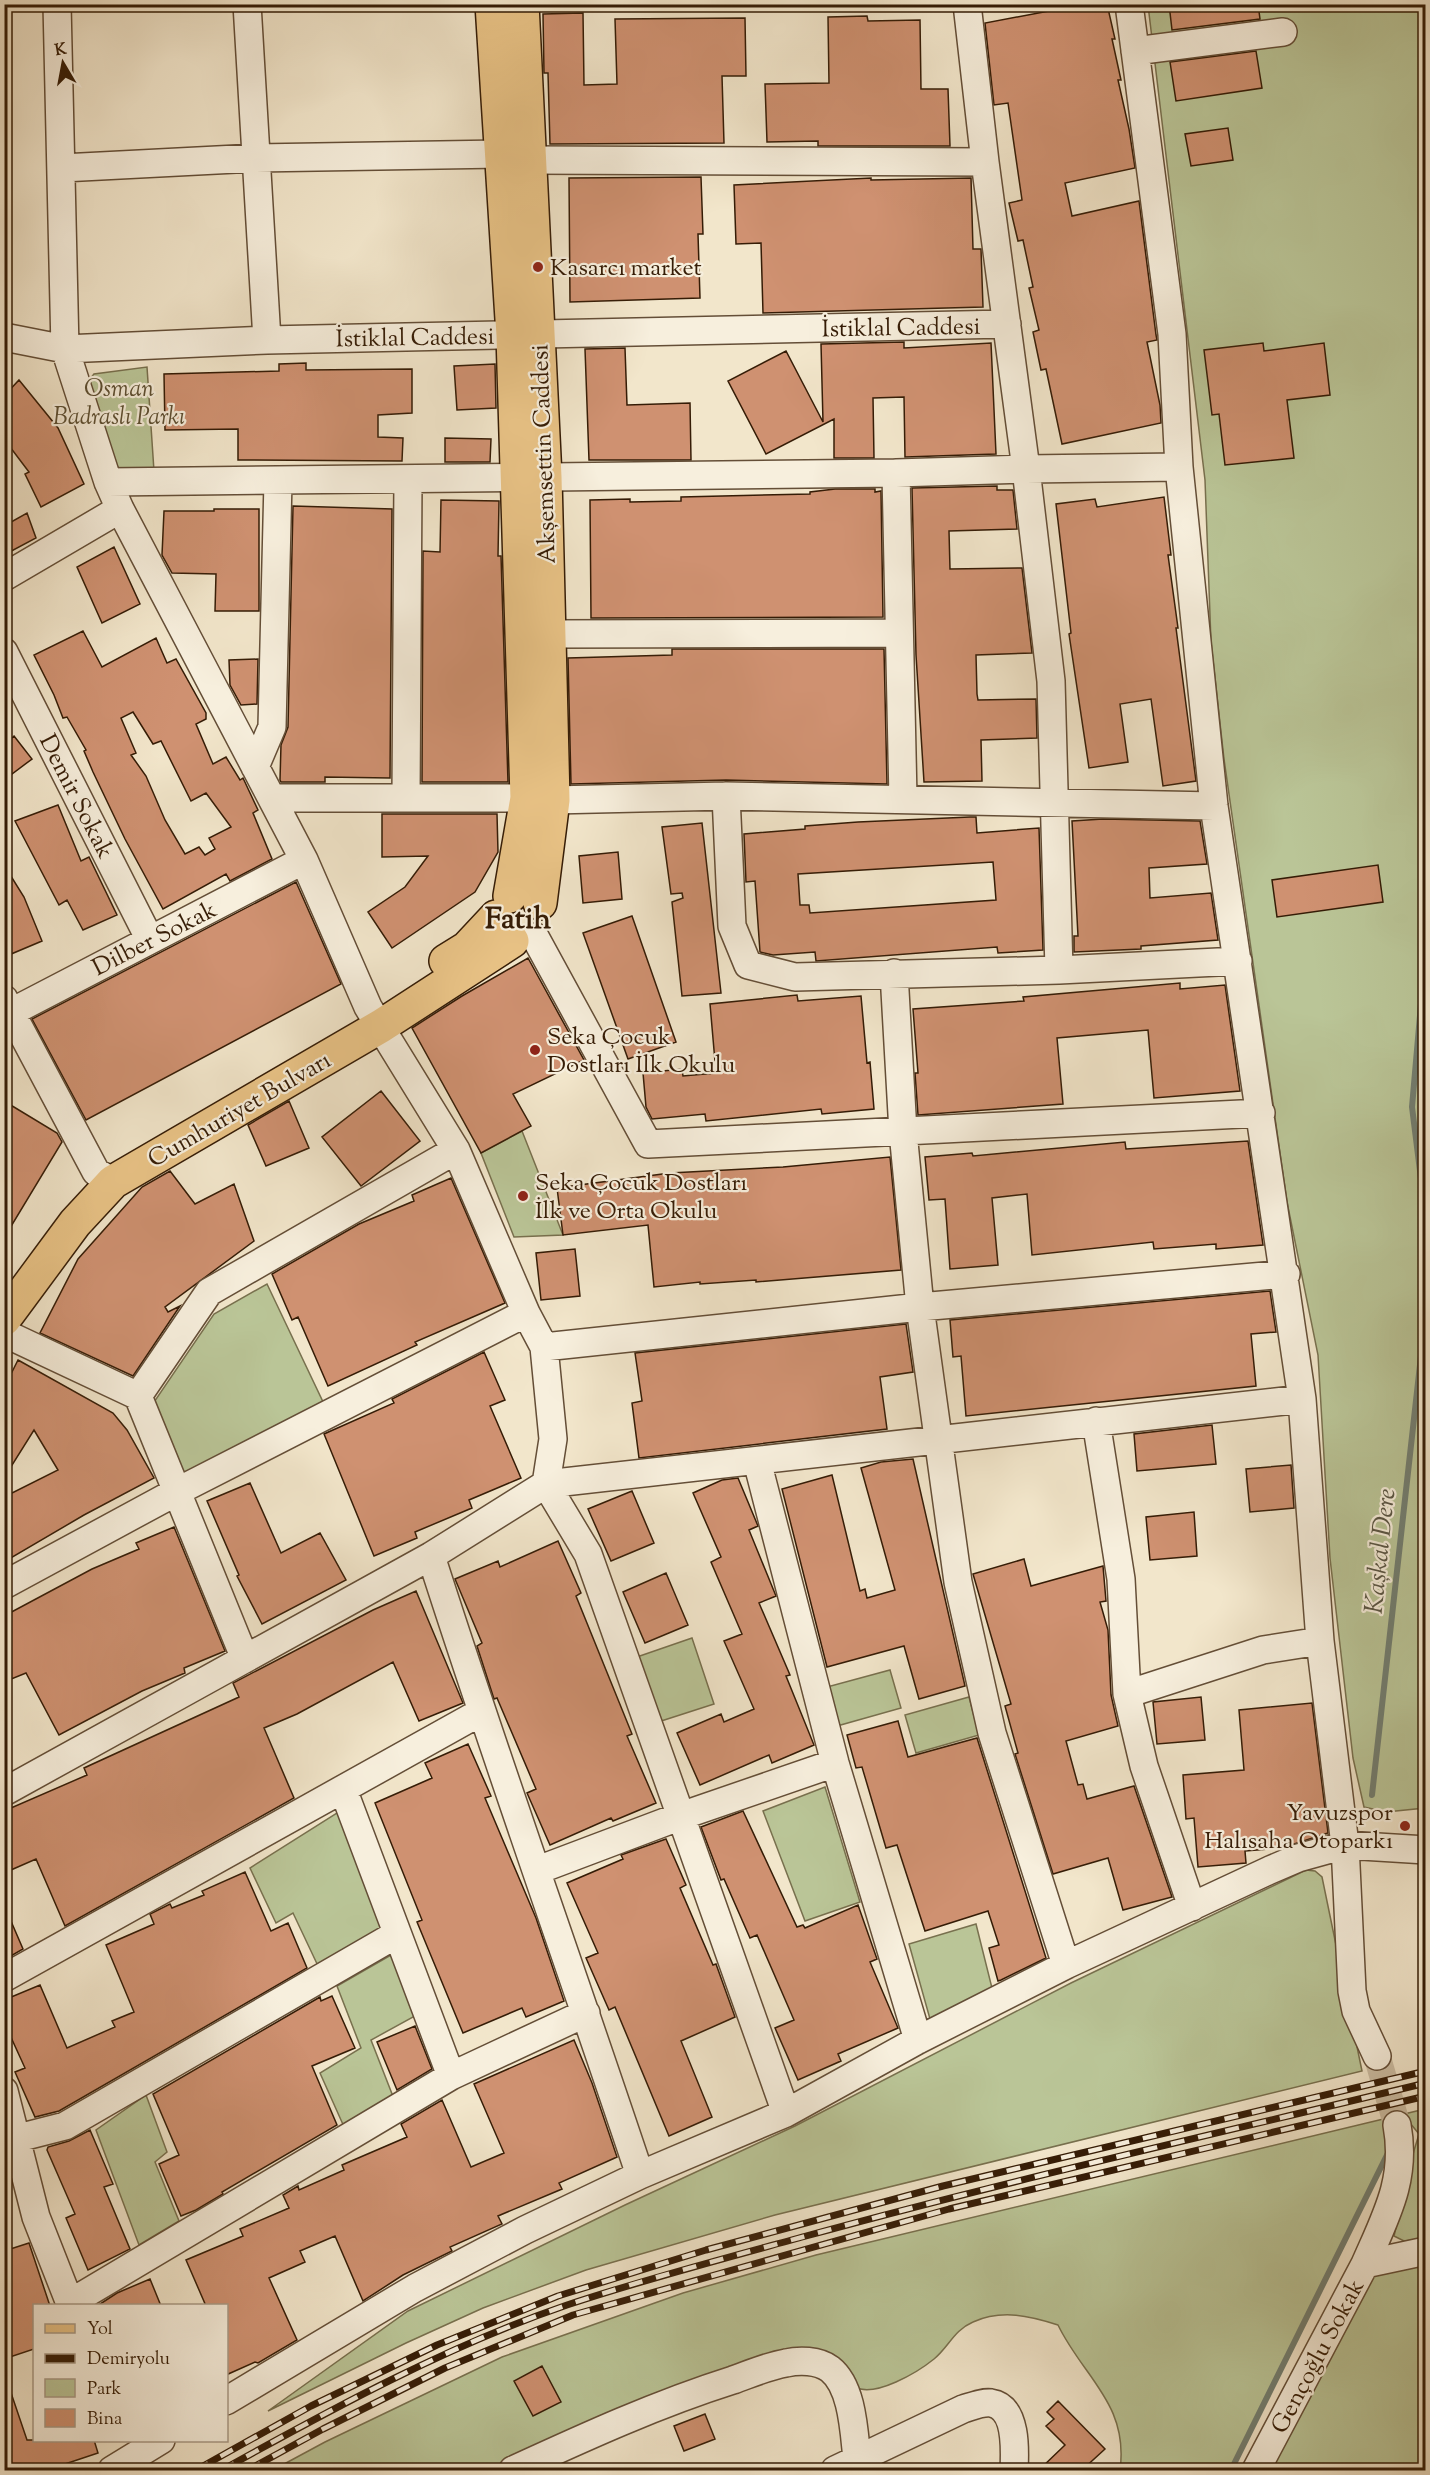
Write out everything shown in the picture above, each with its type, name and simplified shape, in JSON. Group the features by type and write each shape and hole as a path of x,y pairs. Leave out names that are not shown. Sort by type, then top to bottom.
{"main road":[{"name":"Akşemsettin Caddesi","path":"492,4 516,157"},
{"name":"Akşemsettin Caddesi","path":"522,4 516,157 531,478 540,799"},
{"name":"Akşemsettin Caddesi","path":"519,919 540,799 549,634 531,478"},
{"name":"Cumhuriyet Bulvarı","path":"4,1280 52,1217 104,1177 374,1016 519,919"},
{"name":"Cumhuriyet Bulvarı","path":"4,1319 75,1223 104,1177"}],"street":[{"path":"57,4 65,349 108,483 304,860 374,1016 456,1150 526,1313 544,1347 553,1439 546,1484 588,1554 786,2113"},
{"path":"247,4 267,339"},
{"path":"967,4 984,162 1026,469 1051,681 1059,970"},
{"path":"1129,4 1172,334 1179,468 1214,806 1286,1274 1302,1399 1320,1641 1345,1845 1352,1991 1356,2011 1377,2056"},
{"path":"1135,51 1283,32"},
{"path":"62,168 256,158 516,157 984,162"},
{"name":"İstiklal Caddesi","path":"4,337 65,349 267,339 1006,324"},
{"path":"108,483 1179,468"},
{"path":"896,473 903,799"},
{"path":"406,798 408,479"},
{"path":"255,766 272,727 278,481"},
{"path":"4,577 120,509"},
{"path":"549,634 899,633"},
{"name":"Demir Sokak","path":"4,652 17,698 150,940"},
{"path":"272,798 540,799 726,796 1214,806"},
{"path":"726,796 732,926 748,965 795,977 1059,970 1238,961"},
{"name":"Dilber Sokak","path":"7,1009 150,940 304,860"},
{"path":"519,919 648,1144 1261,1113"},
{"path":"894,973 903,1132 920,1307 958,1582 992,1733 1066,1965"},
{"path":"7,1009 104,1177"},
{"path":"138,1396 209,1292 456,1150"},
{"path":"544,1347 920,1307 1286,1274"},
{"path":"4,1585 176,1492 526,1313"},
{"path":"4,1333 138,1396 245,1659"},
{"path":"4,1792 431,1556 546,1484 1302,1399"},
{"path":"1096,1421 1121,1579 1127,1694 1144,1766 1192,1906"},
{"path":"758,1461 835,1762 918,2040"},
{"path":"431,1556 481,1712 640,2175"},
{"path":"1127,1694 1263,1650 1320,1641"},
{"path":"4,1978 481,1712"},
{"path":"537,1870 835,1762"},
{"path":"343,1790 451,2076"},
{"path":"228,2400 415,2288 525,2230 640,2175 786,2113 918,2040 1066,1965 1192,1906 1298,1858 1345,1845 1425,1850"},
{"path":"18,2138 65,2126 397,1934"},
{"path":"4,2091 18,2138 36,2217 71,2304 451,2076 586,2013"},
{"path":"1365,2264 1399,2179 1401,2144 1397,2125"},
{"name":"Gençoğlu Sokak","path":"1256,2470 1365,2264 1425,2251"},
{"path":"513,2470 600,2430 692,2393 786,2363 810,2361 830,2369 842,2384 852,2412 846,2465"},
{"path":"846,2465 963,2409 981,2403 994,2403 1002,2408 1012,2425 1014,2470"},
{"path":"119,2457 156,2442"}],"green space":[{"path":"1148,5 1425,5 1425,1808 1386,1812 1364,1807 1353,1758 1330,1558 1318,1355 1287,1202 1224,759 1211,642 1205,480"},
{"name":"Osman Badraslı Parkı","path":"147,367 154,471 112,474 82,389 94,374"},
{"name":"Seka Çocuk Dostları İlk ve Orta Okulu","path":"522,1131 563,1235 514,1237 481,1153"},
{"path":"267,1284 324,1404 181,1477 152,1405 214,1314"},
{"path":"692,1638 714,1704 655,1723 634,1658"},
{"path":"890,1670 901,1708 837,1726 827,1687"},
{"path":"969,1697 979,1735 916,1753 905,1715"},
{"path":"825,1787 860,1902 805,1921 763,1811"},
{"path":"340,1811 388,1929 319,1968 293,1913 276,1923 250,1868"},
{"path":"1306,1870 1315,1871 1322,1877 1362,2071 775,2215 586,2270 483,2308 268,2411 408,2311 625,2205 795,2126 1071,1983"},
{"path":"976,1924 993,1992 930,2019 909,1944"},
{"path":"391,1955 415,2016 371,2040 394,2099 345,2129 320,2073 361,2048 337,1986"},
{"path":"146,2095 167,2152 155,2162 179,2221 139,2245 96,2130"},
{"path":"1425,2109 1425,2239 1404,2241 1394,2236 1419,2134 1410,2123 1389,2126 1391,2147 1231,2470 1120,2470 1121,2447 1118,2427 1111,2409 1058,2325 1016,2315 1005,2315 984,2318 966,2325 939,2355 907,2376 885,2386 874,2389 855,2387 816,2354 584,2426 494,2470 273,2470 325,2442 502,2357 683,2293 816,2255"},
{"path":"1425,2262 1425,2470 1269,2470 1370,2279 1382,2271"}],"building":[{"path":"1086,4 1107,4 1115,39 1112,39 1121,80 1118,80 1135,168 1065,183 1072,216 1139,201 1157,340 1147,342 1160,405 1161,423 1062,444 1046,369 1041,370 1033,332 1039,330 1029,288 1033,287 1023,240 1018,241 1009,203 1022,200 1008,103 994,105 985,23"},
{"path":"1169,4 1258,4 1260,19 1172,30"},
{"path":"583,13 584,85 617,84 615,19 745,18 746,76 722,76 724,143 550,144 548,73 544,73 543,14"},
{"path":"867,16 868,21 920,20 921,89 948,89 950,146 818,146 818,141 767,142 765,84 829,83 828,17"},
{"path":"1256,51 1262,88 1176,101 1170,62"},
{"path":"1228,128 1233,160 1191,166 1185,134"},
{"path":"701,177 703,234 698,234 700,298 570,302 569,178"},
{"path":"871,178 871,180 971,178 973,249 981,249 983,307 763,313 761,243 736,244 734,185"},
{"path":"904,342 904,348 991,343 996,454 905,457 904,397 873,398 874,458 834,458 834,419 766,454 728,381 786,351 823,422 821,344"},
{"path":"1263,343 1264,351 1324,343 1330,395 1287,400 1294,458 1225,465 1219,414 1212,415 1204,350"},
{"path":"625,348 627,405 690,403 691,460 589,460 585,349"},
{"path":"306,363 306,370 412,369 412,413 378,415 378,437 403,438 402,461 238,460 238,429 165,430 164,374 279,371 279,364"},
{"path":"495,364 496,408 457,410 454,366"},
{"path":"19,380 58,428 84,484 41,507 25,474 29,472 4,439 4,396"},
{"path":"445,438 491,439 490,462 445,462"},
{"path":"997,486 997,490 1013,490 1017,529 949,531 950,569 1022,568 1032,653 976,655 977,694 978,700 1036,699 1037,738 981,740 982,781 924,782 916,655 912,488"},
{"path":"835,489 881,491 883,617 591,618 590,500 681,501 681,497 810,494 810,492"},
{"path":"1164,497 1171,555 1168,555 1178,628 1176,628 1196,781 1163,786 1151,699 1120,704 1128,762 1089,768 1069,634 1071,633 1056,504 1095,499 1097,507"},
{"path":"441,500 499,501 498,556 501,556 508,782 422,782 423,551 440,552"},
{"path":"293,506 392,509 390,778 325,777 325,782 281,782 280,780 281,745 288,727"},
{"path":"214,509 259,509 259,611 215,611 216,574 172,573 162,555 164,511 214,511"},
{"path":"27,513 36,538 4,555 4,526"},
{"path":"114,547 140,604 102,623 77,567"},
{"path":"83,631 102,667 156,638 167,663 176,659 206,713 206,719 196,724 213,764 226,757 240,780 243,778 258,810 253,813 272,859 230,881 226,874 163,909 125,839 93,772 84,751 86,750 67,717 63,718 34,655","holes":["133,712 153,744 161,741 191,801 206,793 231,827 209,838 215,849 205,855 199,847 185,854 165,820 146,776 131,755 136,753 121,718"]},
{"path":"672,649 884,649 887,784 726,780 571,784 568,658 672,655"},
{"path":"258,659 257,704 241,705 230,685 229,660"},
{"path":"14,736 32,759 4,780 4,745"},
{"path":"58,805 81,861 89,857 117,915 83,930 67,900 59,905 15,821"},
{"path":"382,814 497,814 498,852 475,892 392,948 368,912 405,887 428,856 382,857"},
{"path":"976,817 977,833 1039,828 1043,950 998,953 997,947 816,961 815,952 773,955 760,952 755,881 746,882 744,834 858,822","holes":["993,862 996,900 810,913 809,905 800,905 798,874"]},
{"path":"1103,819 1200,821 1207,864 1149,868 1150,898 1211,893 1218,940 1141,946 1141,949 1074,952 1074,936 1078,936 1072,821"},
{"path":"702,823 721,993 682,996 672,902 683,898 682,893 671,894 662,827"},
{"path":"618,852 622,899 583,903 579,856"},
{"path":"4,865 24,897 42,941 4,957"},
{"path":"1378,865 1383,902 1277,917 1272,880"},
{"path":"296,882 341,984 86,1120 32,1019"},
{"path":"632,916 676,1042 628,1059 583,933"},
{"path":"528,958 584,1060 513,1094 531,1126 481,1153 412,1028"},
{"path":"1180,983 1180,989 1225,985 1240,1091 1154,1098 1148,1030 1057,1038 1063,1104 918,1115 915,1073 918,1073 913,1009 1024,1001 1023,997"},
{"path":"797,995 798,1001 861,996 874,1109 822,1114 821,1109 706,1121 705,1114 652,1119 646,1107 643,1073 682,1069 683,1076 716,1073 710,1004"},
{"path":"381,1091 420,1141 361,1186 322,1137"},
{"path":"4,1101 57,1133 62,1142 4,1238"},
{"path":"289,1101 309,1148 266,1166 248,1125"},
{"path":"1248,1141 1263,1245 1216,1249 1216,1244 1154,1249 1153,1242 1032,1255 1027,1194 992,1198 998,1265 950,1269 945,1199 929,1200 925,1157 972,1153 973,1156 1125,1142 1126,1149"},
{"path":"890,1157 901,1270 756,1282 756,1280 700,1284 700,1282 654,1287 648,1225 563,1235 557,1188 670,1173 783,1167"},
{"path":"170,1171 195,1204 234,1184 254,1241 165,1307 168,1312 180,1306 133,1376 40,1333 78,1259 142,1187"},
{"path":"451,1178 505,1303 415,1342 417,1345 328,1386 298,1317 292,1320 272,1274 359,1224 414,1201 412,1195"},
{"path":"575,1249 580,1296 541,1300 536,1253"},
{"path":"1270,1291 1276,1332 1251,1334 1256,1386 966,1416 961,1356 953,1357 950,1320"},
{"path":"906,1324 913,1372 880,1377 887,1429 639,1458 632,1403 642,1401 635,1353"},
{"path":"484,1352 505,1400 490,1406 521,1478 469,1500 472,1508 415,1532 417,1538 374,1556 324,1434 394,1403 392,1399"},
{"path":"18,1360 113,1413 127,1430 154,1478 84,1515 4,1562 4,1497 58,1470 34,1430 4,1478 4,1388"},
{"path":"1212,1425 1216,1464 1137,1471 1134,1434"},
{"path":"913,1459 965,1686 919,1699 904,1646 827,1667 782,1489 832,1475 860,1591 865,1589 867,1598 895,1590 861,1468 881,1462"},
{"path":"1291,1465 1294,1508 1250,1512 1246,1469"},
{"path":"738,1478 758,1526 749,1530 776,1596 759,1603 790,1675 786,1676 814,1745 772,1763 769,1755 700,1785 677,1733 721,1714 724,1722 754,1709 724,1641 742,1634 711,1562 721,1557 693,1493 722,1480"},
{"path":"250,1483 281,1553 320,1533 346,1580 262,1624 237,1576 239,1575 207,1501"},
{"path":"632,1491 654,1543 611,1561 588,1509"},
{"path":"1194,1512 1197,1556 1150,1560 1146,1517"},
{"path":"174,1527 225,1651 184,1668 185,1673 142,1691 59,1735 26,1673 4,1682 4,1616 92,1569 139,1549 136,1543"},
{"path":"558,1541 581,1593 576,1596 632,1734 627,1736 656,1803 613,1821 611,1818 550,1845 527,1793 536,1789 497,1698 494,1699 477,1646 482,1643 455,1579 498,1561 500,1567"},
{"path":"1024,1559 1031,1586 1103,1566 1106,1601 1100,1602 1108,1630 1111,1695 1118,1726 1066,1741 1078,1785 1083,1784 1087,1799 1134,1786 1172,1897 1123,1910 1108,1858 1053,1874 1015,1754 1018,1753 1005,1706 1011,1704 973,1574"},
{"path":"666,1573 688,1625 645,1643 623,1592"},
{"path":"416,1591 463,1703 419,1721 393,1662 297,1714 264,1728 294,1798 65,1926 36,1859 4,1873 4,1811 87,1775 84,1768 239,1697 233,1683 373,1610"},
{"path":"1201,1697 1205,1740 1157,1744 1153,1702"},
{"path":"1312,1703 1328,1833 1282,1848 1245,1851 1246,1863 1198,1867 1194,1818 1186,1819 1183,1775 1244,1770 1239,1710"},
{"path":"898,1721 908,1757 977,1738 1046,1958 998,1981 989,1948 999,1945 988,1911 925,1931 897,1845 886,1848 862,1767 856,1768 847,1735"},
{"path":"468,1744 491,1796 485,1798 536,1918 564,2001 526,2017 522,2008 463,2033 417,1922 422,1920 375,1803 432,1778 425,1763"},
{"path":"743,1811 797,1927 803,1925 805,1928 858,1905 877,1959 870,1962 898,2028 838,2054 841,2061 798,2080 775,2028 794,2020 757,1935 750,1938 724,1879 721,1880 701,1827"},
{"path":"666,1839 686,1885 680,1888 713,1965 716,1964 735,2017 681,2041 712,2117 669,2136 615,2007 609,2010 586,1958 598,1953 567,1883 623,1859 621,1855"},
{"path":"245,1872 271,1931 288,1923 307,1968 59,2111 35,2117 15,2072 25,2068 4,2022 4,2000 40,1985 67,2048 115,2027 112,2021 134,2012 106,1945 154,1924 150,1914 170,1904 172,1908 204,1895 202,1891"},
{"path":"4,1905 23,1949 4,1960"},
{"path":"332,1996 355,2048 312,2066 337,2125 222,2192 223,2194 196,2210 181,2216 159,2164 179,2155 153,2094 320,1997 321,2001"},
{"path":"415,2026 432,2069 397,2090 377,2042"},
{"path":"574,2040 592,2083 617,2157 559,2183 562,2189 498,2216 502,2224 450,2247 452,2251 403,2275 363,2301 335,2236 300,2251 305,2262 269,2278 297,2340 258,2363 255,2362 228,2374 228,2304 205,2304 186,2260 243,2236 240,2229 289,2208 283,2195 298,2186 299,2190 344,2170 342,2165 407,2137 401,2124 442,2100 471,2167 504,2153 474,2084"},
{"path":"90,2130 113,2184 104,2187 130,2249 88,2270 66,2218 75,2214 47,2150 48,2147 69,2141"},
{"path":"29,2243 49,2304 33,2304 33,2349 4,2359 4,2251"},
{"path":"150,2279 160,2304 100,2304 117,2293"},
{"path":"542,2366 561,2402 533,2416 514,2381"},
{"path":"4,2381 7,2381 27,2440 33,2440 33,2442 95,2442 98,2453 47,2470 4,2470"},
{"path":"1058,2401 1105,2449 1082,2470 1039,2470 1065,2445 1046,2426 1054,2419 1047,2412"},
{"path":"705,2414 715,2439 684,2451 674,2426"}],"waterway":[{"name":"Kaşkal Dere","path":"1426,947 1412,1107 1426,1219"},
{"name":"Kaşkal Dere","path":"1372,1795 1426,1311"},
{"path":"1231,2470 1388,2153"}],"tunnel":[{"path":"1377,2056 1397,2125"}],"railway":[{"path":"196,2470 311,2406 437,2345 558,2296 706,2250 943,2186 1426,2071"},
{"path":"222,2470 305,2424 434,2359 522,2321 596,2295 883,2215 1426,2083"},
{"path":"248,2470 323,2429 445,2368 573,2315 949,2209 1426,2096"}],"place":[{"name":"Kasarcı market","path":"538,267"},
{"name":"Seka Çocuk Dostları İlk Okulu","path":"535,1050"},
{"name":"Seka Çocuk Dostları İlk ve Orta Okulu","path":"523,1196"},
{"name":"Yavuzspor Halısaha Otoparkı","path":"1405,1826"}],"district":[{"name":"Fatih","path":"518,918"}]}
